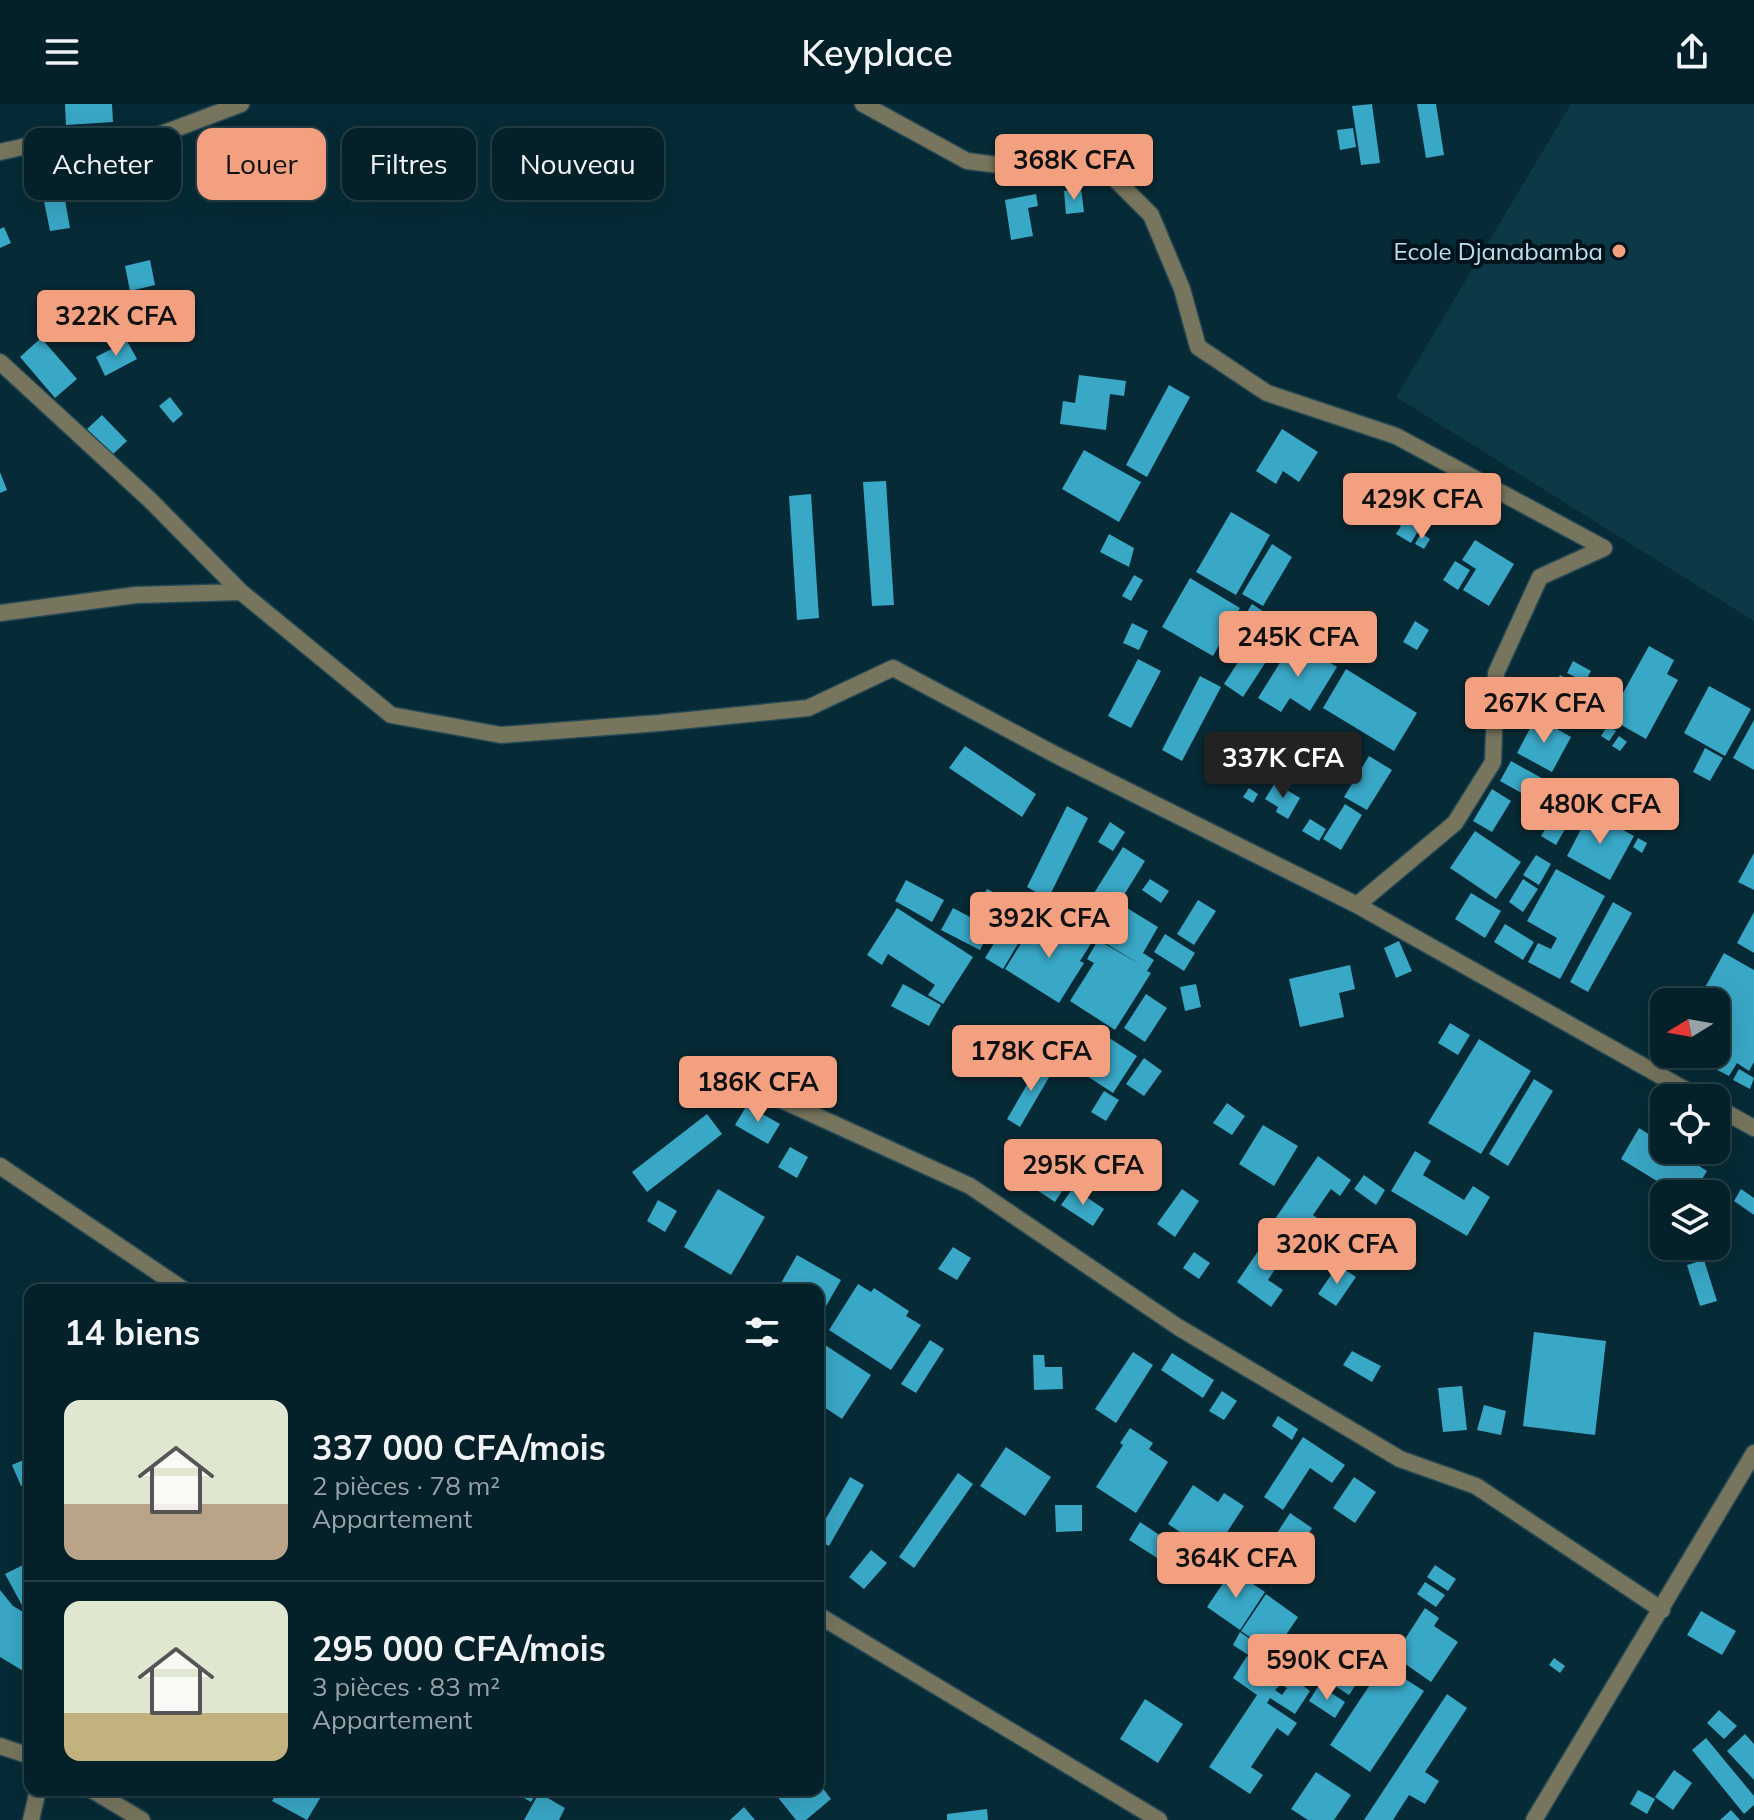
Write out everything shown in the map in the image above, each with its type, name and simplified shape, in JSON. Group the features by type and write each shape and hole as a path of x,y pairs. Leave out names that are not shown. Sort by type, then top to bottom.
{"street":[{"path":"0,152 40,143 151,138 241,104"},
{"path":"863,104 967,161 1053,172 1100,164 1151,215 1182,289 1198,347 1267,393 1396,436 1604,548 1540,577 1496,673 1493,762 1455,823 1357,905"},
{"path":"0,362 150,500 241,592 391,715 501,735 808,708 893,668 1056,755 1357,905 1675,1084"},
{"path":"0,613 136,595 241,592"},
{"path":"766,1093 970,1186 1178,1327 1400,1459 1476,1486 1662,1610"},
{"path":"1730,1115 1754,1128"},
{"path":"0,1166 175,1284"},
{"path":"1534,1820 1754,1453"},
{"path":"824,1619 1159,1820"},
{"path":"0,1746 24,1754"},
{"path":"31,1820 37,1796"},
{"path":"102,1796 142,1820"}],"shaded area":[{"name":"Ecole Djanabamba","path":"1571,104 1754,104 1754,621 1396,397"}],"building":[{"path":"65,104 112,104 113,122 66,125"},
{"path":"1372,104 1380,163 1361,165 1352,106"},
{"path":"1417,104 1436,104 1444,155 1426,158"},
{"path":"1353,128 1356,147 1340,150 1337,130"},
{"path":"1081,189 1084,212 1066,214 1064,191"},
{"path":"1036,194 1038,206 1028,208 1033,236 1011,240 1005,200"},
{"path":"44,200 65,200 70,228 50,231"},
{"path":"4,227 11,243 0,248 0,229"},
{"path":"150,260 155,285 130,291 125,266"},
{"path":"41,338 77,379 55,398 20,357"},
{"path":"127,341 137,359 105,376 96,357"},
{"path":"1079,375 1126,381 1124,396 1110,394 1106,430 1060,424 1063,401 1075,403"},
{"path":"1169,385 1190,397 1147,477 1126,465"},
{"path":"170,397 183,414 173,423 159,406"},
{"path":"102,415 127,441 112,455 87,429"},
{"path":"1282,429 1318,452 1299,482 1283,471 1276,484 1256,471"},
{"path":"1084,450 1141,482 1119,522 1062,489"},
{"path":"0,472 7,490 0,493"},
{"path":"1360,477 1375,486 1362,509 1347,500"},
{"path":"886,481 894,605 872,606 863,482"},
{"path":"1391,492 1428,514 1411,543 1396,534 1401,526 1379,513"},
{"path":"811,494 819,618 797,620 789,496"},
{"path":"1231,512 1270,535 1236,595 1196,572"},
{"path":"1421,533 1430,539 1424,549 1415,544"},
{"path":"1109,534 1134,548 1129,567 1100,552"},
{"path":"1475,540 1514,564 1489,606 1463,590 1476,569 1462,560"},
{"path":"1272,544 1292,557 1263,606 1242,594"},
{"path":"1455,561 1470,570 1458,590 1443,580"},
{"path":"1134,575 1143,580 1131,601 1122,596"},
{"path":"1190,578 1240,608 1213,656 1162,627"},
{"path":"1252,604 1288,628 1243,697 1224,684 1256,634 1240,623"},
{"path":"1415,621 1429,630 1417,650 1403,642"},
{"path":"1132,623 1148,631 1139,650 1123,643"},
{"path":"1294,640 1337,667 1310,711 1290,698 1281,712 1258,698"},
{"path":"1649,646 1674,660 1667,674 1678,680 1646,739 1609,718"},
{"path":"1138,659 1161,671 1131,728 1108,716"},
{"path":"1573,661 1591,671 1585,682 1567,673"},
{"path":"1346,669 1417,713 1394,751 1323,708"},
{"path":"1560,675 1581,686 1570,707 1549,696"},
{"path":"1200,676 1221,687 1182,761 1162,750"},
{"path":"1709,686 1751,709 1725,756 1684,733"},
{"path":"1536,717 1571,737 1552,772 1517,753"},
{"path":"1754,720 1754,770 1733,758"},
{"path":"1608,725 1616,731 1609,741 1601,736"},
{"path":"1619,736 1627,742 1620,751 1612,746"},
{"path":"965,746 1036,794 1022,817 949,768"},
{"path":"1705,748 1723,758 1710,781 1693,772"},
{"path":"1369,756 1392,770 1367,810 1344,797"},
{"path":"1511,761 1588,804 1577,824 1500,781"},
{"path":"1275,783 1300,798 1288,819 1276,812 1278,807 1265,799"},
{"path":"1249,788 1258,794 1253,803 1243,797"},
{"path":"1492,789 1511,801 1492,832 1473,821"},
{"path":"1345,804 1362,815 1341,850 1323,839"},
{"path":"1067,806 1088,818 1048,899 1027,887"},
{"path":"1590,812 1634,836 1610,880 1567,856"},
{"path":"1310,819 1326,829 1319,841 1302,831"},
{"path":"1551,820 1565,829 1556,845 1541,836"},
{"path":"1110,822 1125,832 1113,851 1098,842"},
{"path":"1475,831 1521,862 1496,899 1450,868"},
{"path":"1638,838 1647,843 1642,853 1633,847"},
{"path":"1123,847 1145,861 1119,903 1158,927 1143,953 1154,960 1147,971 1151,973 1115,1030 1070,1001 1094,963 1087,959 1098,940 1141,965 1097,938 1080,930 1089,917 1082,912"},
{"path":"1754,853 1754,890 1738,882"},
{"path":"1536,855 1551,864 1539,885 1523,875"},
{"path":"1556,869 1605,896 1560,979 1528,962 1538,943 1551,949 1557,938 1527,921"},
{"path":"1150,879 1169,891 1161,903 1142,890"},
{"path":"1523,879 1538,889 1523,912 1509,902"},
{"path":"906,880 944,900 932,922 895,901"},
{"path":"987,889 1005,898 995,916 977,906"},
{"path":"1021,893 1037,902 1030,917 1013,909"},
{"path":"1471,893 1501,911 1485,938 1455,919"},
{"path":"1198,900 1216,911 1194,945 1177,934"},
{"path":"1613,902 1632,913 1588,992 1570,982"},
{"path":"897,908 973,957 943,1004 928,995 935,985 888,954 882,965 867,955"},
{"path":"953,908 991,928 980,950 941,930"},
{"path":"1014,911 1031,922 1003,969 985,958"},
{"path":"1754,912 1754,953 1737,943"},
{"path":"1035,921 1064,939 1070,928 1092,942 1080,961 1084,963 1059,1003 1005,969"},
{"path":"1505,924 1534,942 1523,960 1494,942"},
{"path":"1165,934 1195,953 1184,971 1154,952"},
{"path":"1399,941 1412,971 1396,978 1384,948"},
{"path":"1724,953 1754,970 1754,1062 1749,1071 1737,1063 1729,1076 1714,1068 1730,1068 1730,988 1705,988"},
{"path":"1350,965 1355,989 1339,993 1344,1017 1300,1027 1289,979"},
{"path":"903,984 941,1005 929,1026 891,1006"},
{"path":"1196,984 1201,1007 1185,1011 1180,987"},
{"path":"1146,994 1167,1008 1145,1042 1124,1028"},
{"path":"1450,1023 1470,1035 1458,1055 1438,1043"},
{"path":"1094,1028 1137,1056 1113,1093 1070,1065"},
{"path":"1479,1039 1531,1071 1481,1154 1428,1123"},
{"path":"1144,1058 1162,1071 1144,1096 1126,1084"},
{"path":"1042,1059 1055,1067 1020,1127 1007,1119"},
{"path":"1739,1069 1754,1078 1750,1089 1733,1080"},
{"path":"1534,1079 1553,1091 1508,1166 1489,1154"},
{"path":"1104,1091 1119,1100 1106,1121 1091,1112"},
{"path":"1227,1103 1245,1116 1232,1135 1213,1123"},
{"path":"747,1105 780,1124 768,1144 735,1125"},
{"path":"707,1114 722,1134 647,1192 632,1172"},
{"path":"1263,1125 1298,1146 1274,1186 1239,1164"},
{"path":"1639,1128 1650,1135 1650,1164 1696,1164 1707,1171 1702,1180 1655,1180 1621,1159"},
{"path":"790,1147 808,1157 797,1178 778,1167"},
{"path":"1415,1151 1431,1161 1423,1175 1464,1200 1473,1186 1490,1197 1467,1236 1391,1191"},
{"path":"1318,1156 1351,1180 1340,1196 1331,1189 1313,1215 1322,1222 1297,1259 1264,1235"},
{"path":"1035,1165 1066,1185 1055,1202 1025,1182"},
{"path":"1364,1175 1385,1190 1376,1205 1354,1189"},
{"path":"1073,1188 1104,1209 1093,1226 1061,1205"},
{"path":"718,1189 765,1217 731,1275 684,1247"},
{"path":"1182,1189 1199,1201 1175,1237 1157,1224"},
{"path":"1741,1189 1754,1198 1754,1215 1734,1201"},
{"path":"658,1200 677,1211 665,1232 647,1221"},
{"path":"1332,1229 1351,1240 1338,1259 1320,1248"},
{"path":"1265,1241 1284,1255 1268,1280 1283,1290 1271,1307 1237,1282"},
{"path":"953,1247 971,1258 957,1280 938,1269"},
{"path":"1194,1252 1210,1263 1199,1279 1183,1268"},
{"path":"797,1255 841,1280 824,1310 824,1284 780,1284"},
{"path":"1704,1260 1717,1301 1700,1306 1687,1265"},
{"path":"1338,1265 1356,1277 1336,1306 1318,1294"},
{"path":"858,1284 871,1292 874,1288 909,1311 906,1316 921,1325 891,1370 829,1330"},
{"path":"1534,1332 1606,1341 1595,1435 1523,1426"},
{"path":"930,1340 944,1349 916,1393 901,1384"},
{"path":"824,1344 871,1375 842,1419 824,1407"},
{"path":"1352,1351 1381,1366 1372,1382 1343,1365"},
{"path":"1133,1352 1153,1365 1116,1423 1095,1409"},
{"path":"1172,1353 1214,1380 1203,1398 1161,1370"},
{"path":"1033,1355 1044,1355 1045,1367 1062,1367 1063,1389 1034,1390"},
{"path":"1462,1386 1467,1430 1443,1432 1438,1388"},
{"path":"1222,1391 1237,1401 1224,1420 1209,1411"},
{"path":"1484,1405 1506,1411 1501,1435 1477,1430"},
{"path":"1278,1416 1298,1429 1292,1440 1272,1426"},
{"path":"1130,1428 1153,1443 1149,1449 1168,1462 1136,1513 1096,1487 1123,1445 1120,1443"},
{"path":"1303,1437 1345,1465 1332,1483 1310,1468 1283,1510 1264,1497"},
{"path":"1006,1447 1051,1477 1025,1516 980,1486"},
{"path":"24,1460 24,1485 21,1486 12,1465"},
{"path":"958,1473 973,1484 914,1568 899,1557"},
{"path":"850,1477 864,1485 829,1546 824,1543 824,1522"},
{"path":"1354,1477 1376,1492 1355,1523 1333,1508"},
{"path":"1193,1485 1218,1502 1224,1493 1244,1506 1213,1554 1168,1524"},
{"path":"1055,1505 1082,1505 1082,1531 1056,1532"},
{"path":"1290,1513 1312,1528 1288,1565 1266,1550"},
{"path":"1140,1522 1176,1546 1165,1563 1129,1540"},
{"path":"871,1550 887,1563 864,1589 849,1577"},
{"path":"24,1564 24,1609 5,1574"},
{"path":"1435,1565 1456,1579 1448,1591 1427,1577"},
{"path":"1232,1570 1265,1592 1240,1630 1207,1607"},
{"path":"1425,1582 1445,1595 1436,1607 1417,1594"},
{"path":"0,1590 13,1606 24,1612 24,1671 0,1657"},
{"path":"1266,1594 1298,1617 1274,1653 1241,1631"},
{"path":"1425,1608 1439,1618 1434,1626 1458,1642 1431,1682 1394,1656"},
{"path":"1701,1611 1736,1631 1722,1655 1687,1635"},
{"path":"1240,1632 1256,1643 1253,1648 1261,1653 1265,1648 1270,1652 1262,1664 1233,1645"},
{"path":"1335,1643 1369,1665 1349,1695 1315,1673"},
{"path":"1247,1656 1265,1668 1261,1674 1279,1686 1275,1690 1282,1695 1287,1688 1265,1673 1275,1658 1305,1678 1301,1684 1310,1691 1295,1714 1270,1698 1267,1703 1297,1723 1288,1736 1277,1728 1251,1767 1263,1775 1250,1794 1209,1767 1257,1695 1233,1678"},
{"path":"1554,1658 1565,1666 1560,1673 1549,1665"},
{"path":"1383,1665 1424,1691 1370,1772 1330,1745"},
{"path":"1319,1685 1345,1702 1335,1718 1309,1701"},
{"path":"1447,1694 1467,1708 1425,1772 1439,1781 1425,1804 1409,1795 1393,1820 1364,1820"},
{"path":"1145,1699 1183,1724 1158,1763 1120,1739"},
{"path":"1719,1710 1737,1726 1724,1739 1707,1723"},
{"path":"1745,1734 1754,1744 1754,1780 1727,1751"},
{"path":"1706,1738 1754,1796 1754,1805 1744,1814 1692,1750"},
{"path":"1674,1770 1692,1783 1673,1810 1655,1797"},
{"path":"1316,1772 1351,1795 1334,1820 1308,1820 1291,1809"},
{"path":"824,1790 831,1799 806,1820 796,1820 777,1796 824,1796"},
{"path":"1638,1790 1655,1799 1647,1814 1630,1804"},
{"path":"275,1796 321,1796 307,1820 272,1801"},
{"path":"520,1796 534,1796 531,1802"},
{"path":"537,1796 544,1796 565,1808 559,1820 524,1820"},
{"path":"744,1807 755,1820 730,1820"},
{"path":"987,1809 988,1820 947,1820 947,1814"},
{"path":"1731,1810 1740,1820 1720,1820"}],"place":[{"name":"Ecole Djanabamba","path":"1619,251"}]}
